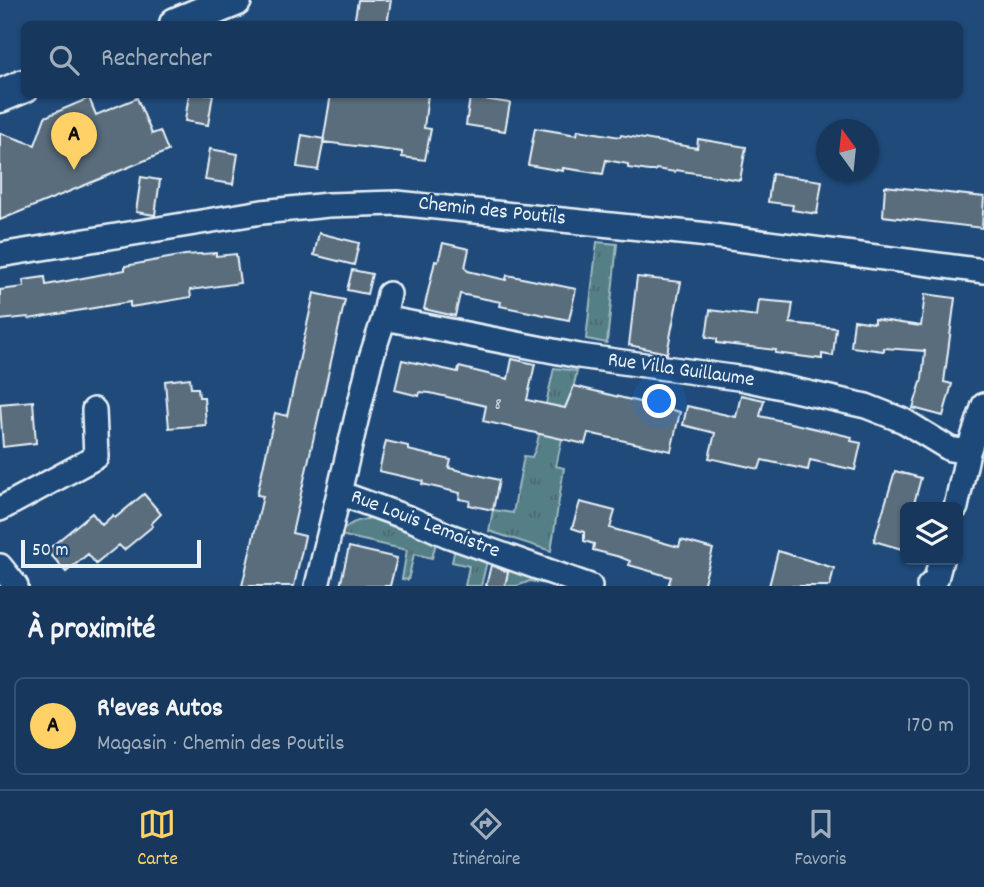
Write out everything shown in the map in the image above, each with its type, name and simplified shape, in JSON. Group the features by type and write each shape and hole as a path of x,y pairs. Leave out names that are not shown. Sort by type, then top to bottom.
{"main road":[{"path":"183,21 235,0"},
{"path":"0,96 21,87"}],"street":[{"name":"Chemin des Poutils","path":"0,255 262,212 328,205 397,203 699,234 984,271"},
{"path":"317,586 370,361 389,294"},
{"name":"Rue Villa Guillaume","path":"384,318 579,356 745,379 853,403 904,421 950,449 968,452"},
{"path":"957,502 968,452 984,405"},
{"path":"0,509 96,457 94,410"},
{"name":"Rue Louis Lemaistre","path":"339,492 411,519 447,536 590,586"},
{"path":"929,586 936,579 940,565"},
{"path":"0,566 16,586"}],"green space":[{"path":"597,242 617,244 607,343 586,339"},
{"path":"554,368 577,371 556,466 564,468 551,551 489,531 493,510 513,513 524,456 532,457 536,448"},
{"path":"372,518 436,543 432,558 414,554 408,580 402,579 407,550 340,535 349,525"},
{"path":"455,548 487,561 481,586 465,586 469,566 452,562"},
{"path":"509,569 556,586 530,581 517,586 505,586"}],"building":[{"path":"358,0 391,0 388,21 354,21"},
{"path":"89,98 96,115 137,98 152,134 160,131 168,151 0,220 0,133 35,145 45,117"},
{"path":"188,98 212,98 208,125 185,121"},
{"path":"330,98 428,98 424,128 431,129 425,160 402,157 402,152 323,142"},
{"path":"470,98 510,103 505,131 466,125"},
{"path":"535,128 577,135 578,130 620,137 621,135 697,148 698,139 746,147 740,180 676,170 649,171 628,168 628,164 606,160 603,174 563,168 563,171 528,165"},
{"path":"302,135 324,139 318,170 297,167"},
{"path":"210,149 238,154 233,184 205,180"},
{"path":"772,174 822,182 817,214 792,210 793,205 768,202"},
{"path":"141,177 160,180 155,215 136,212"},
{"path":"885,186 984,197 982,228 883,216"},
{"path":"319,233 359,243 354,265 314,255"},
{"path":"443,243 469,249 465,268 468,271 506,280 507,275 576,289 569,320 500,306 501,302 460,294 455,316 424,309 435,261 438,262"},
{"path":"216,253 216,256 236,254 240,283 190,290 191,297 150,304 130,307 130,302 29,319 0,320 0,290 24,287 23,280 45,277 46,285 125,270 125,266 185,255"},
{"path":"352,270 372,274 367,294 347,290"},
{"path":"637,277 681,282 667,353 629,345"},
{"path":"314,293 345,300 292,533 305,536 294,586 242,586 263,496 257,495 275,413 287,416"},
{"path":"925,294 955,298 944,382 952,384 943,416 913,408 922,379 925,351 884,348 884,351 851,347 854,320 874,323 874,319 921,326"},
{"path":"759,300 793,303 790,323 836,328 833,356 822,354 822,359 775,353 776,350 717,343 717,339 706,337 710,310 757,316"},
{"path":"512,359 535,364 527,400 565,408 574,386 680,412 671,451 588,433 585,444 483,421 486,406 430,393 420,392 419,396 395,390 402,360 458,372 459,367 508,379"},
{"path":"190,378 191,388 198,388 199,397 204,397 206,425 169,428 165,381"},
{"path":"741,395 764,400 760,416 852,437 851,441 861,443 855,470 810,460 808,470 762,460 759,469 709,458 715,433 683,425 687,406 736,417"},
{"path":"33,401 36,443 3,447 0,404"},
{"path":"386,441 408,446 408,450 451,460 449,468 499,480 493,510 469,505 470,501 459,499 460,493 379,471"},
{"path":"895,471 921,478 914,502 900,502 900,549 874,541"},
{"path":"144,494 161,514 151,524 153,526 124,550 119,545 96,564 88,554 66,572 47,550 92,513 102,525"},
{"path":"580,502 615,511 610,528 679,547 681,540 713,549 703,586 668,586 671,577 629,565 630,561 593,550 594,544 584,541 584,532 572,528"},
{"path":"349,547 397,558 390,586 340,586"},
{"path":"778,551 834,568 830,586 769,586"},
{"path":"491,565 508,572 505,586 486,586"}],"place":[{"name":"R'eves Autos","path":"74,170"}]}
